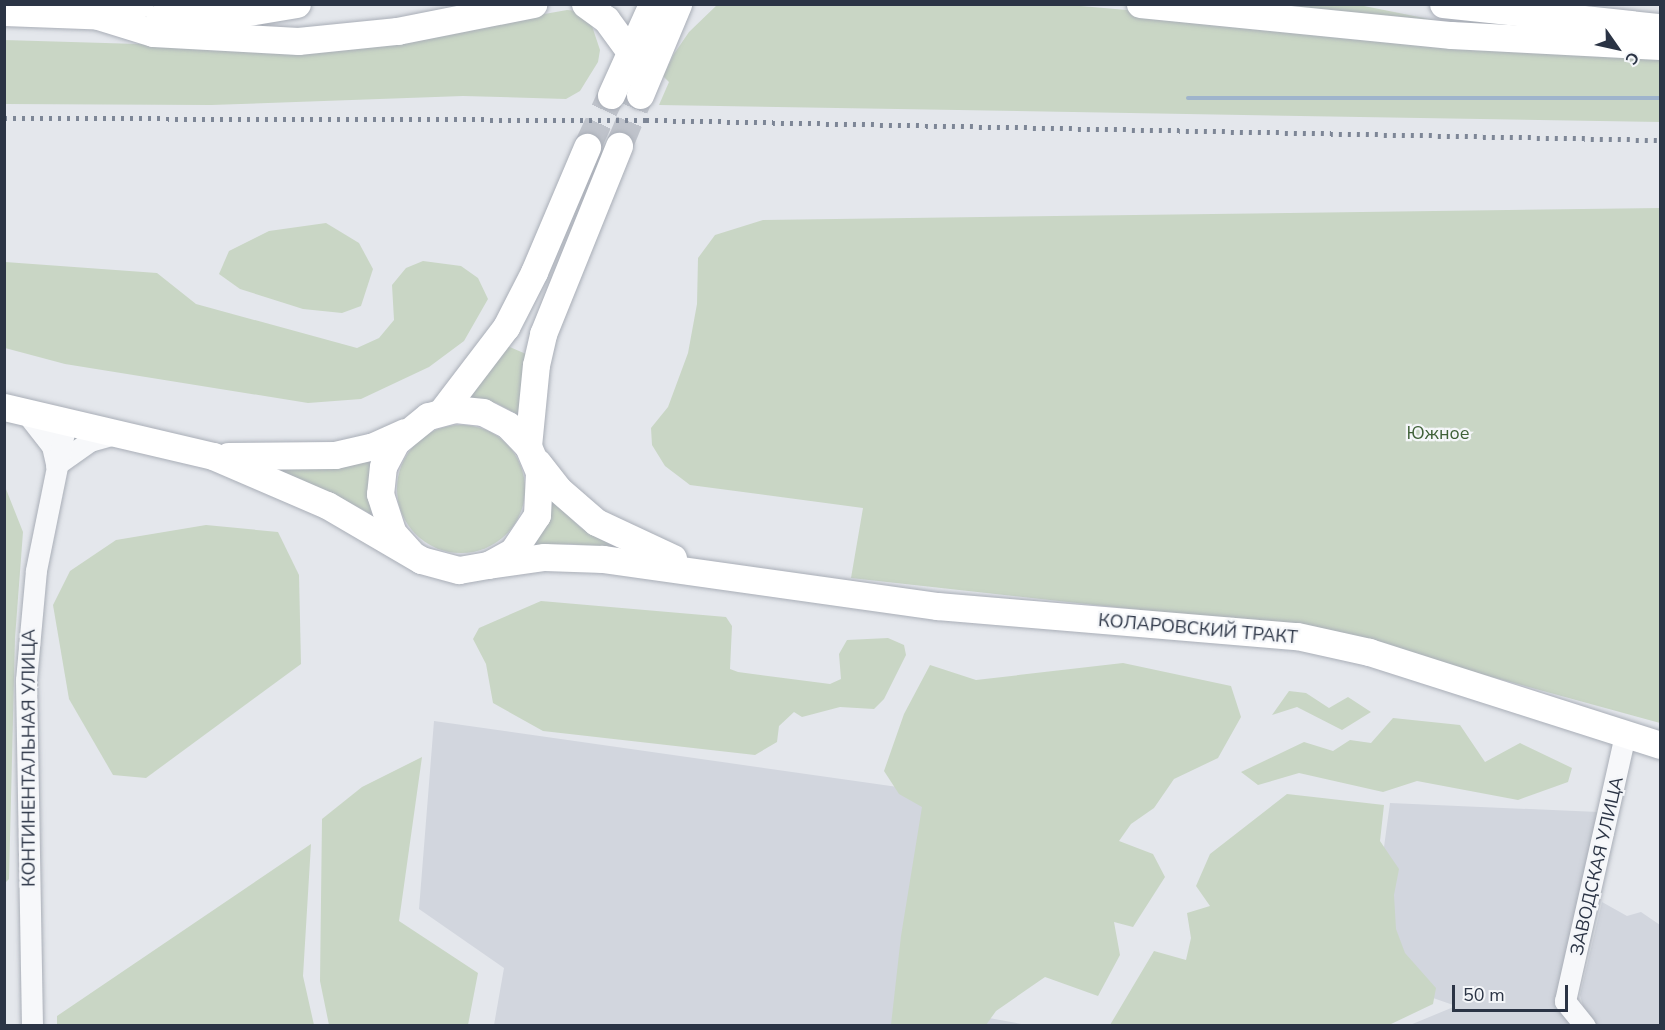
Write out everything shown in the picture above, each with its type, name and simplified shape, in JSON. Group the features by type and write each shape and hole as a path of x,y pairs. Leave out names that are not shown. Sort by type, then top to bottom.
{"main road":[{"path":"95,15 140,4"},
{"path":"4,12 213,18 297,4"},
{"path":"95,15 153,33 298,41 397,31 533,4"},
{"path":"585,4 606,19 642,57"},
{"path":"640,95 642,57 651,4"},
{"path":"611,95 642,57 678,4"},
{"path":"642,57 697,4"},
{"path":"1140,4 1451,35 1660,46"},
{"path":"1443,4 1660,27"},
{"path":"16,411 213,456 299,492 446,569 488,565 513,551 537,515 541,487 531,452 536,365 543,334 619,146"},
{"path":"213,456 335,455 371,447 442,411 507,327 534,272 587,147"},
{"path":"442,411 483,412 508,425 531,452"},
{"path":"405,431 383,466 380,494 392,532 410,552"},
{"name":"КОЛАРОВСКИЙ ТРАКТ","path":"531,452 558,489 596,522 659,554 723,573"},
{"name":"КОЛАРОВСКИЙ ТРАКТ","path":"488,565 571,557 723,573 840,594 937,606 1297,636 1369,652 1660,745"}],"street":[{"path":"16,411 52,446 56,465 90,441 115,434"},
{"name":"КОНТИНЕНТАЛЬНАЯ УЛИЦА","path":"32,1026 26,680 36,570 66,423"},
{"name":"ЗАВОДСКАЯ УЛИЦА","path":"1585,1026 1565,1001 1625,734"}],"shaded area":[{"path":"434,721 933,792 896,1001 1027,1025 494,1025 504,968 419,909"},
{"path":"1390,803 1598,812 1562,977 1580,1025 1410,1025 1456,1006 1376,978 1378,891"},
{"path":"1602,902 1627,916 1641,912 1660,925 1660,1025 1598,1025 1586,1018 1580,995"}],"green space":[{"path":"1058,4 1660,57 1660,122 659,105 669,82 663,76 674,54 689,32 717,5"},
{"path":"1262,5 1359,5 1434,20"},
{"path":"567,10 578,11 591,23 600,50 598,62 580,91 566,99 463,96 211,105 5,104 4,40 340,50"},
{"name":"Южное","path":"1660,208 1660,723 1321,630 851,578 863,508 690,485 665,466 652,445 651,428 668,407 688,353 697,304 698,258 715,235 763,220"},
{"path":"326,223 359,243 373,269 361,306 342,313 303,309 240,289 219,274 229,251 269,231"},
{"path":"423,261 461,266 478,278 488,299 464,341 429,367 361,399 308,403 65,364 5,348 5,262 157,273 196,304 357,348 379,338 394,320 392,285 406,268"},
{"path":"505,345 526,354 519,415 496,403 465,397"},
{"path":"461,425 486,430 506,444 520,464 525,489 520,514 506,534 486,548 461,553 436,548 416,534 402,514 397,489 402,464 416,444 436,430"},
{"path":"377,449 369,488 371,514 331,493 273,471 275,464"},
{"path":"4,484 23,532 15,638 9,879 5,883"},
{"path":"552,501 581,528 609,544 608,547 571,544 531,547"},
{"path":"206,525 278,532 299,575 301,664 146,778 113,775 69,699 53,605 70,571 116,540"},
{"path":"541,601 726,617 732,626 730,669 738,672 830,684 841,679 839,654 847,640 888,638 904,645 906,655 884,699 874,709 840,707 802,717 794,712 779,726 777,742 755,755 543,731 493,703 486,664 473,639 479,628"},
{"path":"1123,663 1231,686 1241,717 1218,758 1174,779 1154,808 1131,824 1119,841 1153,854 1165,877 1133,927 1114,922 1120,955 1098,996 1045,977 996,1011 986,1025 891,1025 901,936 922,807 899,794 884,771 904,714 930,665 976,680"},
{"path":"1289,691 1306,693 1329,708 1348,697 1371,712 1342,730 1297,707 1272,715"},
{"path":"1393,718 1460,725 1485,762 1520,743 1572,768 1568,782 1518,800 1417,781 1383,792 1299,773 1258,785 1241,772 1304,742 1333,751 1350,740 1371,743"},
{"path":"422,757 399,921 478,973 468,1025 329,1025 320,981 322,819 362,787"},
{"path":"1287,794 1384,805 1380,841 1399,869 1394,895 1396,929 1405,953 1436,988 1433,1004 1389,1025 1110,1025 1154,951 1186,960 1191,938 1187,913 1210,906 1196,886 1210,854"},
{"path":"311,844 303,976 314,1025 57,1025 57,1016"}],"waterway":[{"path":"1188,98 1660,98"}],"tunnel":[{"path":"587,147 611,95"},
{"path":"619,146 640,95"}],"railway":[{"path":"4,118 646,120 1660,140"}]}
